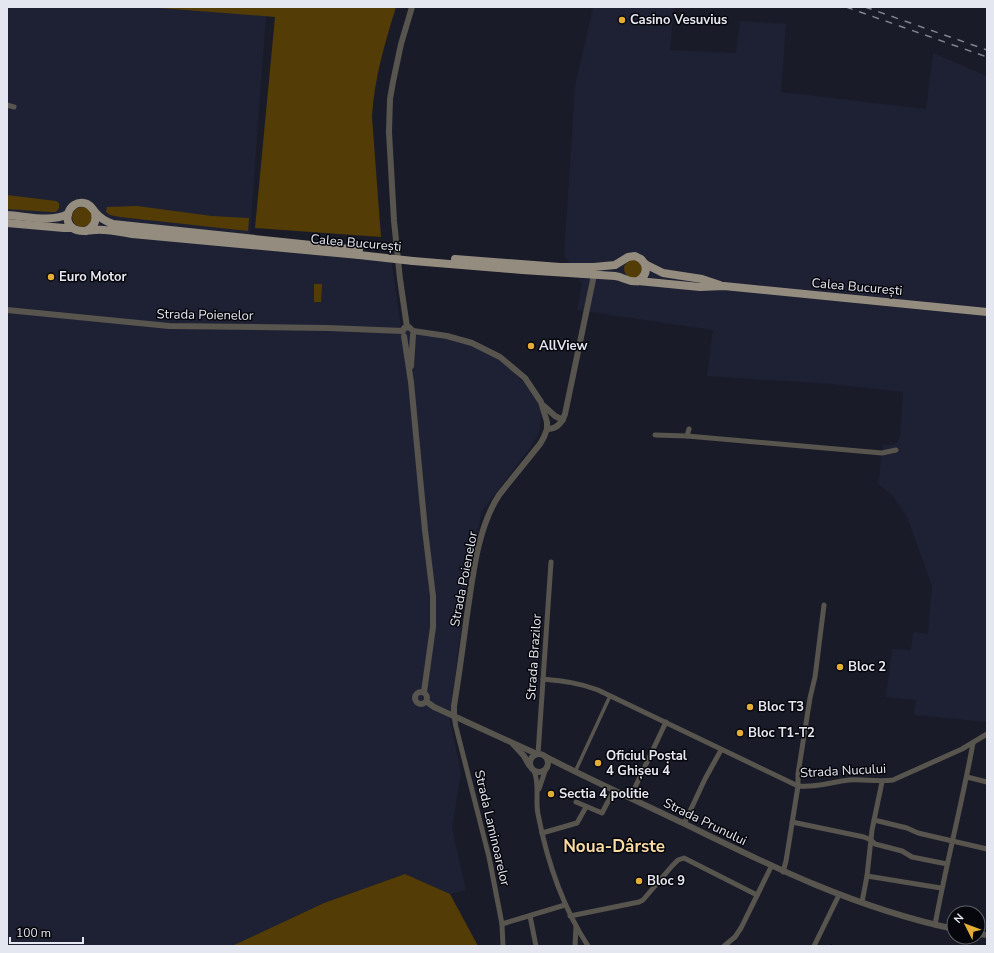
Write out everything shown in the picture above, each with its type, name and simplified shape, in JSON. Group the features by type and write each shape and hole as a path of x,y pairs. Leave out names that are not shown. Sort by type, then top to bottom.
{"main road":[{"name":"Calea București","path":"7,215 52,219 68,214 71,207 81,202 89,205 105,221 113,224 359,253"},
{"path":"86,231 96,222 96,213"},
{"path":"68,214 68,222 72,228"},
{"name":"Calea București","path":"7,222 72,228 79,231 100,230 594,275 624,278 630,282 638,281 700,287 724,286 987,312"},
{"name":"Calea București","path":"413,258 560,267 614,265 628,257 635,256 641,259 645,264 663,273 702,279 724,286"},
{"path":"624,278 620,271 622,263 625,259"},
{"path":"638,281 642,279 646,272 645,264"}],"street":[{"path":"412,7 396,63 390,98 389,132 394,221 404,331 411,382 424,530 433,596 433,627 424,692"},
{"path":"7,105 14,107"},
{"path":"547,429 552,429 563,420 594,275"},
{"name":"Strada Poienelor","path":"7,310 169,326 320,328 404,331 412,328 413,333"},
{"name":"Strada Poienelor","path":"404,331 408,338 413,333"},
{"path":"411,382 413,333"},
{"name":"Strada Poienelor","path":"413,333 447,336 472,343 487,349 500,357 525,378 541,402 547,429 540,444 494,504 486,521 472,578 454,706 454,716"},
{"path":"541,402 555,416 563,420"},
{"path":"687,436 689,429"},
{"path":"655,435 687,436 882,453 896,450"},
{"path":"844,450 848,444"},
{"path":"858,451 862,446"},
{"name":"Strada Brazilor","path":"537,754 544,679 551,562"},
{"path":"783,872 798,786 798,774 810,698 816,677 824,605"},
{"name":"Strada Nucului","path":"544,679 574,682 585,685 666,722 798,786 820,786 849,780 882,782 893,780 972,743 987,734"},
{"path":"424,692 428,696 427,702"},
{"path":"424,692 417,694 415,701 420,705 427,702"},
{"path":"575,772 610,696"},
{"path":"427,702 434,707 546,757 549,764 536,796"},
{"name":"Strada Laminoarelor","path":"454,716 489,857 502,924 503,946"},
{"path":"630,798 666,722"},
{"path":"512,742 534,771 537,781 537,807 542,833 556,881 570,916 588,946"},
{"path":"935,925 941,888 967,777 972,743"},
{"path":"684,824 705,779 721,750"},
{"path":"530,766 530,760 537,754"},
{"name":"Strada Prunului","path":"546,757 783,872 839,895 896,914 946,927"},
{"name":"Strada Prunului","path":"546,770 558,767 575,772"},
{"path":"534,771 540,773 546,770"},
{"path":"967,777 987,782"},
{"path":"862,902 874,820 882,782"},
{"path":"576,802 602,813 614,790"},
{"path":"542,833 577,823 586,807"},
{"path":"874,820 907,828 918,833 952,842 987,849"},
{"path":"792,822 864,837 871,840 875,844 902,851 912,856 947,864"},
{"path":"570,916 639,902 648,895 678,860 684,858 757,895"},
{"path":"725,946 738,933 771,866"},
{"path":"867,876 941,888"},
{"path":"814,946 839,895"},
{"path":"502,924 565,905"},
{"path":"530,916 536,946"},
{"path":"575,946 576,927"}],"shaded area":[{"path":"7,7 180,7 266,16 249,247 391,257 401,328 464,342 496,358 509,367 525,384 540,405 541,422 538,435 482,511 465,592 450,720 461,773 452,828 466,890 450,894 405,874 324,903 232,946 7,946"},
{"path":"147,7 396,7 378,75 372,117 381,237 255,228 275,17"},
{"path":"593,7 674,7 670,50 736,53 740,21 786,24 781,92 926,109 933,53 987,76 987,722 914,715 916,700 886,697 892,649 911,650 913,632 928,634 932,586 907,517 893,496 878,484 883,445 892,445 897,443 900,436 903,392 832,384 707,376 713,330 577,310 582,284 564,255 575,86"},
{"path":"7,195 56,201 59,203 59,208 56,212 7,209"},
{"path":"137,206 212,216 249,218 248,231 120,217 110,215 106,212 107,207"},
{"path":"82,207 89,210 92,217 89,224 82,227 75,224 72,217 75,210"},
{"path":"629,260 637,260 642,265 640,276 637,278 629,278 624,273 624,265"},
{"path":"314,284 322,284 321,302 314,302"},
{"path":"405,874 450,894 478,946 232,946 324,903"}],"railway":[{"path":"846,7 987,57"},
{"path":"865,7 987,50"}],"place":[{"name":"Casino Vesuvius","path":"622,20"},
{"name":"Euro Motor","path":"51,277"},
{"name":"AllView","path":"531,346"},
{"name":"Bloc 2","path":"840,667"},
{"name":"Bloc T3","path":"750,707"},
{"name":"Bloc T1-T2","path":"740,733"},
{"name":"Oficiul Poștal 4 Ghișeu 4","path":"598,763"},
{"name":"Sectia 4 politie","path":"551,794"},
{"name":"Bloc 9","path":"639,881"}],"district":[{"name":"Noua-Dârste","path":"614,846"}]}
